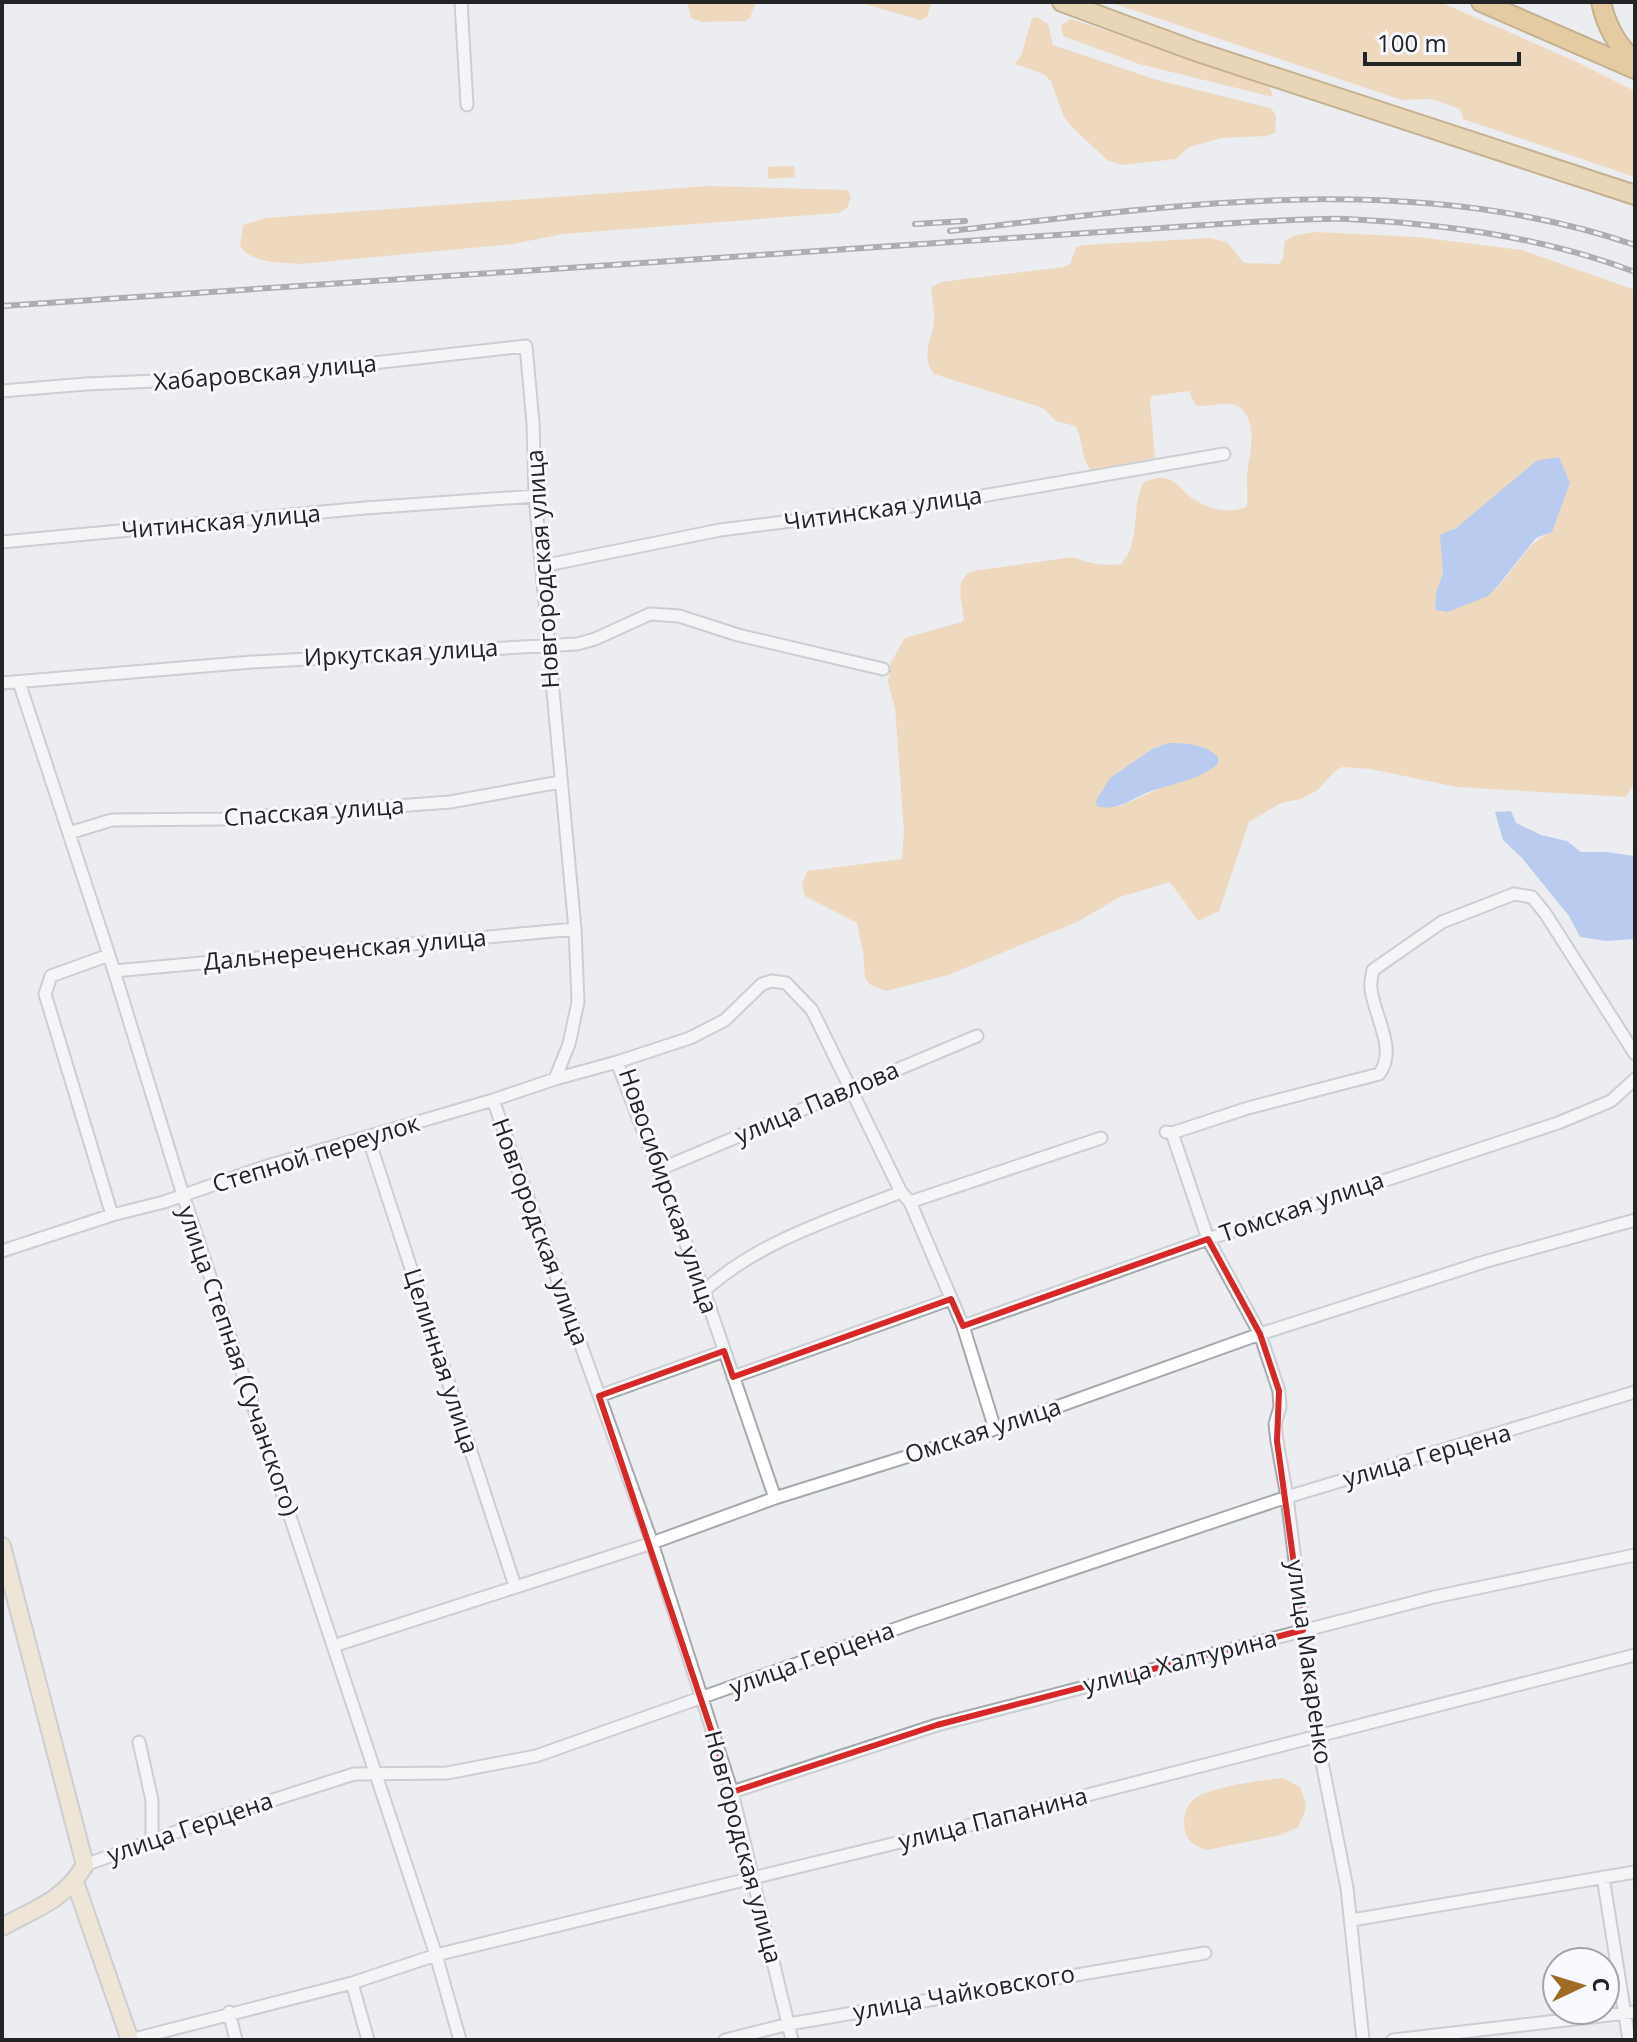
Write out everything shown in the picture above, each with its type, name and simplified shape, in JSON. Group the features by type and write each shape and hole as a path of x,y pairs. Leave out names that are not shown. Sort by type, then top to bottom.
{"highway":[{"path":"1481,2 1635,69"},
{"path":"1601,2 1609,28 1635,61"}],"main road":[{"path":"1062,2 1195,51 1635,195"},
{"path":"2,1546 85,1865"},
{"name":"улица Герцена","path":"2,1927 61,1895 75,1882 85,1865"},
{"path":"75,1882 130,2040"}],"street":[{"path":"461,2 467,105"},
{"name":"Хабаровская улица","path":"2,391 248,377 526,346"},
{"name":"Новгородская улица","path":"526,346 535,496 575,929 578,1002 569,1044 555,1079 493,1100 652,1543 732,1792 792,2040"},
{"name":"Читинская улица","path":"542,566 720,530 959,500 1224,454"},
{"name":"Читинская улица","path":"2,542 365,508 535,496"},
{"name":"Иркутская улица","path":"2,683 115,671 549,646 595,639 650,614 679,616 738,635 883,669"},
{"name":"улица Степная (Сучанского)","path":"19,682 109,955 183,1195 436,1955 460,2040"},
{"name":"Спасская улица","path":"69,833 112,820 222,819 450,802 560,782"},
{"name":"улица Макаренко","path":"1363,2040 1352,1920 1317,1737 1275,1424 1280,1407 1279,1391 1260,1334 1208,1239 1168,1132 1379,1074 1387,1064 1386,1047 1370,987 1373,970 1442,922 1514,894 1532,897 1635,1054"},
{"name":"Дальнереченская улица","path":"114,971 575,929"},
{"path":"109,955 51,976 45,994 112,1215"},
{"name":"Новосибирская улица","path":"775,1498 704,1291 617,1062 690,1038 725,1020 762,984 772,981 786,983 812,1010 852,1089"},
{"name":"улица Павлова","path":"658,1170 977,1036"},
{"path":"555,1079 617,1062"},
{"name":"Томская улица","path":"963,1326 1208,1239 1558,1123 1611,1101 1635,1079"},
{"path":"852,1089 901,1192 910,1202 963,1326 995,1429"},
{"name":"Степной переулок","path":"2,1251 264,1167 493,1100"},
{"name":"Целинная улица","path":"368,1137 515,1586"},
{"path":"910,1202 1101,1138"},
{"path":"704,1291 725,1271 767,1246 901,1192"},
{"name":"Омская улица","path":"333,1646 652,1543 775,1498 995,1429 1260,1334 1487,1261 1635,1220"},
{"path":"733,1377 951,1299"},
{"path":"599,1396 724,1351"},
{"name":"улица Герцена","path":"85,1865 354,1774 447,1773 536,1756 915,1622 1287,1497 1635,1392"},
{"name":"улица Халтурина","path":"732,1792 937,1725 1434,1597 1635,1555"},
{"name":"улица Папанина","path":"130,2040 229,2012 352,1983 436,1955 1635,1655"},
{"path":"139,1742 152,1800 152,1840"},
{"path":"1352,1920 1635,1872"},
{"path":"1603,1877 1630,2012 1629,2040"},
{"name":"улица Чайковского","path":"725,2040 789,2024 1205,1953"},
{"path":"352,1983 368,2040"},
{"path":"229,2012 236,2040"},
{"path":"1393,2040 1630,2012"}],"highlighted area":[{"path":"1208,1239 1260,1334 1279,1391 1277,1441 1303,1630 937,1725 732,1792 599,1396 724,1351 733,1377 951,1299 963,1326"}],"shaded area":[{"path":"687,2 756,2 750,18 745,21 702,22 691,18"},
{"path":"858,2 932,2 927,17 920,20"},
{"path":"1109,2 1440,2 1635,91 1635,177 1463,119 1460,109 1432,99 1402,100"},
{"path":"1037,17 1048,24 1053,45 1157,80 1271,108 1276,116 1275,133 1222,138 1189,147 1176,159 1121,165 1107,160 1064,117 1051,81 1043,74 1015,64 1022,53 1032,18"},
{"path":"1071,19 1269,84 1273,97 1139,64 1063,36 1061,25"},
{"path":"794,166 795,177 768,179 768,167"},
{"path":"708,186 848,190 851,198 847,208 838,213 563,234 513,244 301,264 259,259 240,246 243,225 266,218"},
{"path":"1316,232 1418,237 1522,250 1635,290 1635,782 1626,797 1457,787 1370,769 1342,767 1318,790 1301,799 1281,803 1249,822 1219,911 1198,921 1170,882 1120,897 1077,922 948,975 886,991 869,984 865,978 857,923 805,896 802,885 807,871 902,859 904,831 895,708 888,682 891,662 905,638 962,622 961,585 973,571 1073,557 1097,564 1121,564 1134,535 1137,502 1144,482 1168,479 1194,500 1217,509 1232,510 1247,506 1251,427 1245,412 1239,407 1229,404 1195,405 1189,391 1152,396 1155,458 1091,470 1075,426 1056,421 1043,408 934,374 927,354 934,322 931,288 941,282 1064,267 1070,264 1076,247 1084,245 1210,238 1227,242 1244,263 1279,264 1285,241 1296,235","holes":["1570,483 1552,532 1533,544 1499,586 1478,599 1435,610 1436,592 1443,573 1441,535 1456,528 1507,488","1168,743 1161,788 1118,807 1110,778 1152,749"]},
{"path":"1283,1778 1300,1787 1305,1801 1306,1809 1298,1827 1281,1835 1207,1850 1196,1846 1186,1835 1185,1815 1189,1804 1199,1796 1235,1785"}],"water":[{"path":"1559,457 1570,483 1552,532 1536,538 1488,596 1448,612 1435,610 1436,592 1443,573 1440,535 1456,528 1536,461"},
{"path":"1168,743 1208,749 1218,757 1218,764 1192,778 1122,804 1097,806 1096,801 1110,778 1152,749"},
{"path":"1511,811 1516,823 1541,835 1567,841 1581,852 1634,856 1635,939 1607,941 1580,937 1569,916 1522,858 1503,840 1495,812"}],"railway":[{"path":"950,231 1208,204 1381,200 1467,207 1551,222 1635,245"},
{"path":"2,306 1323,219 1420,224 1493,234 1565,250 1635,272"},
{"path":"915,224 965,221"}]}
